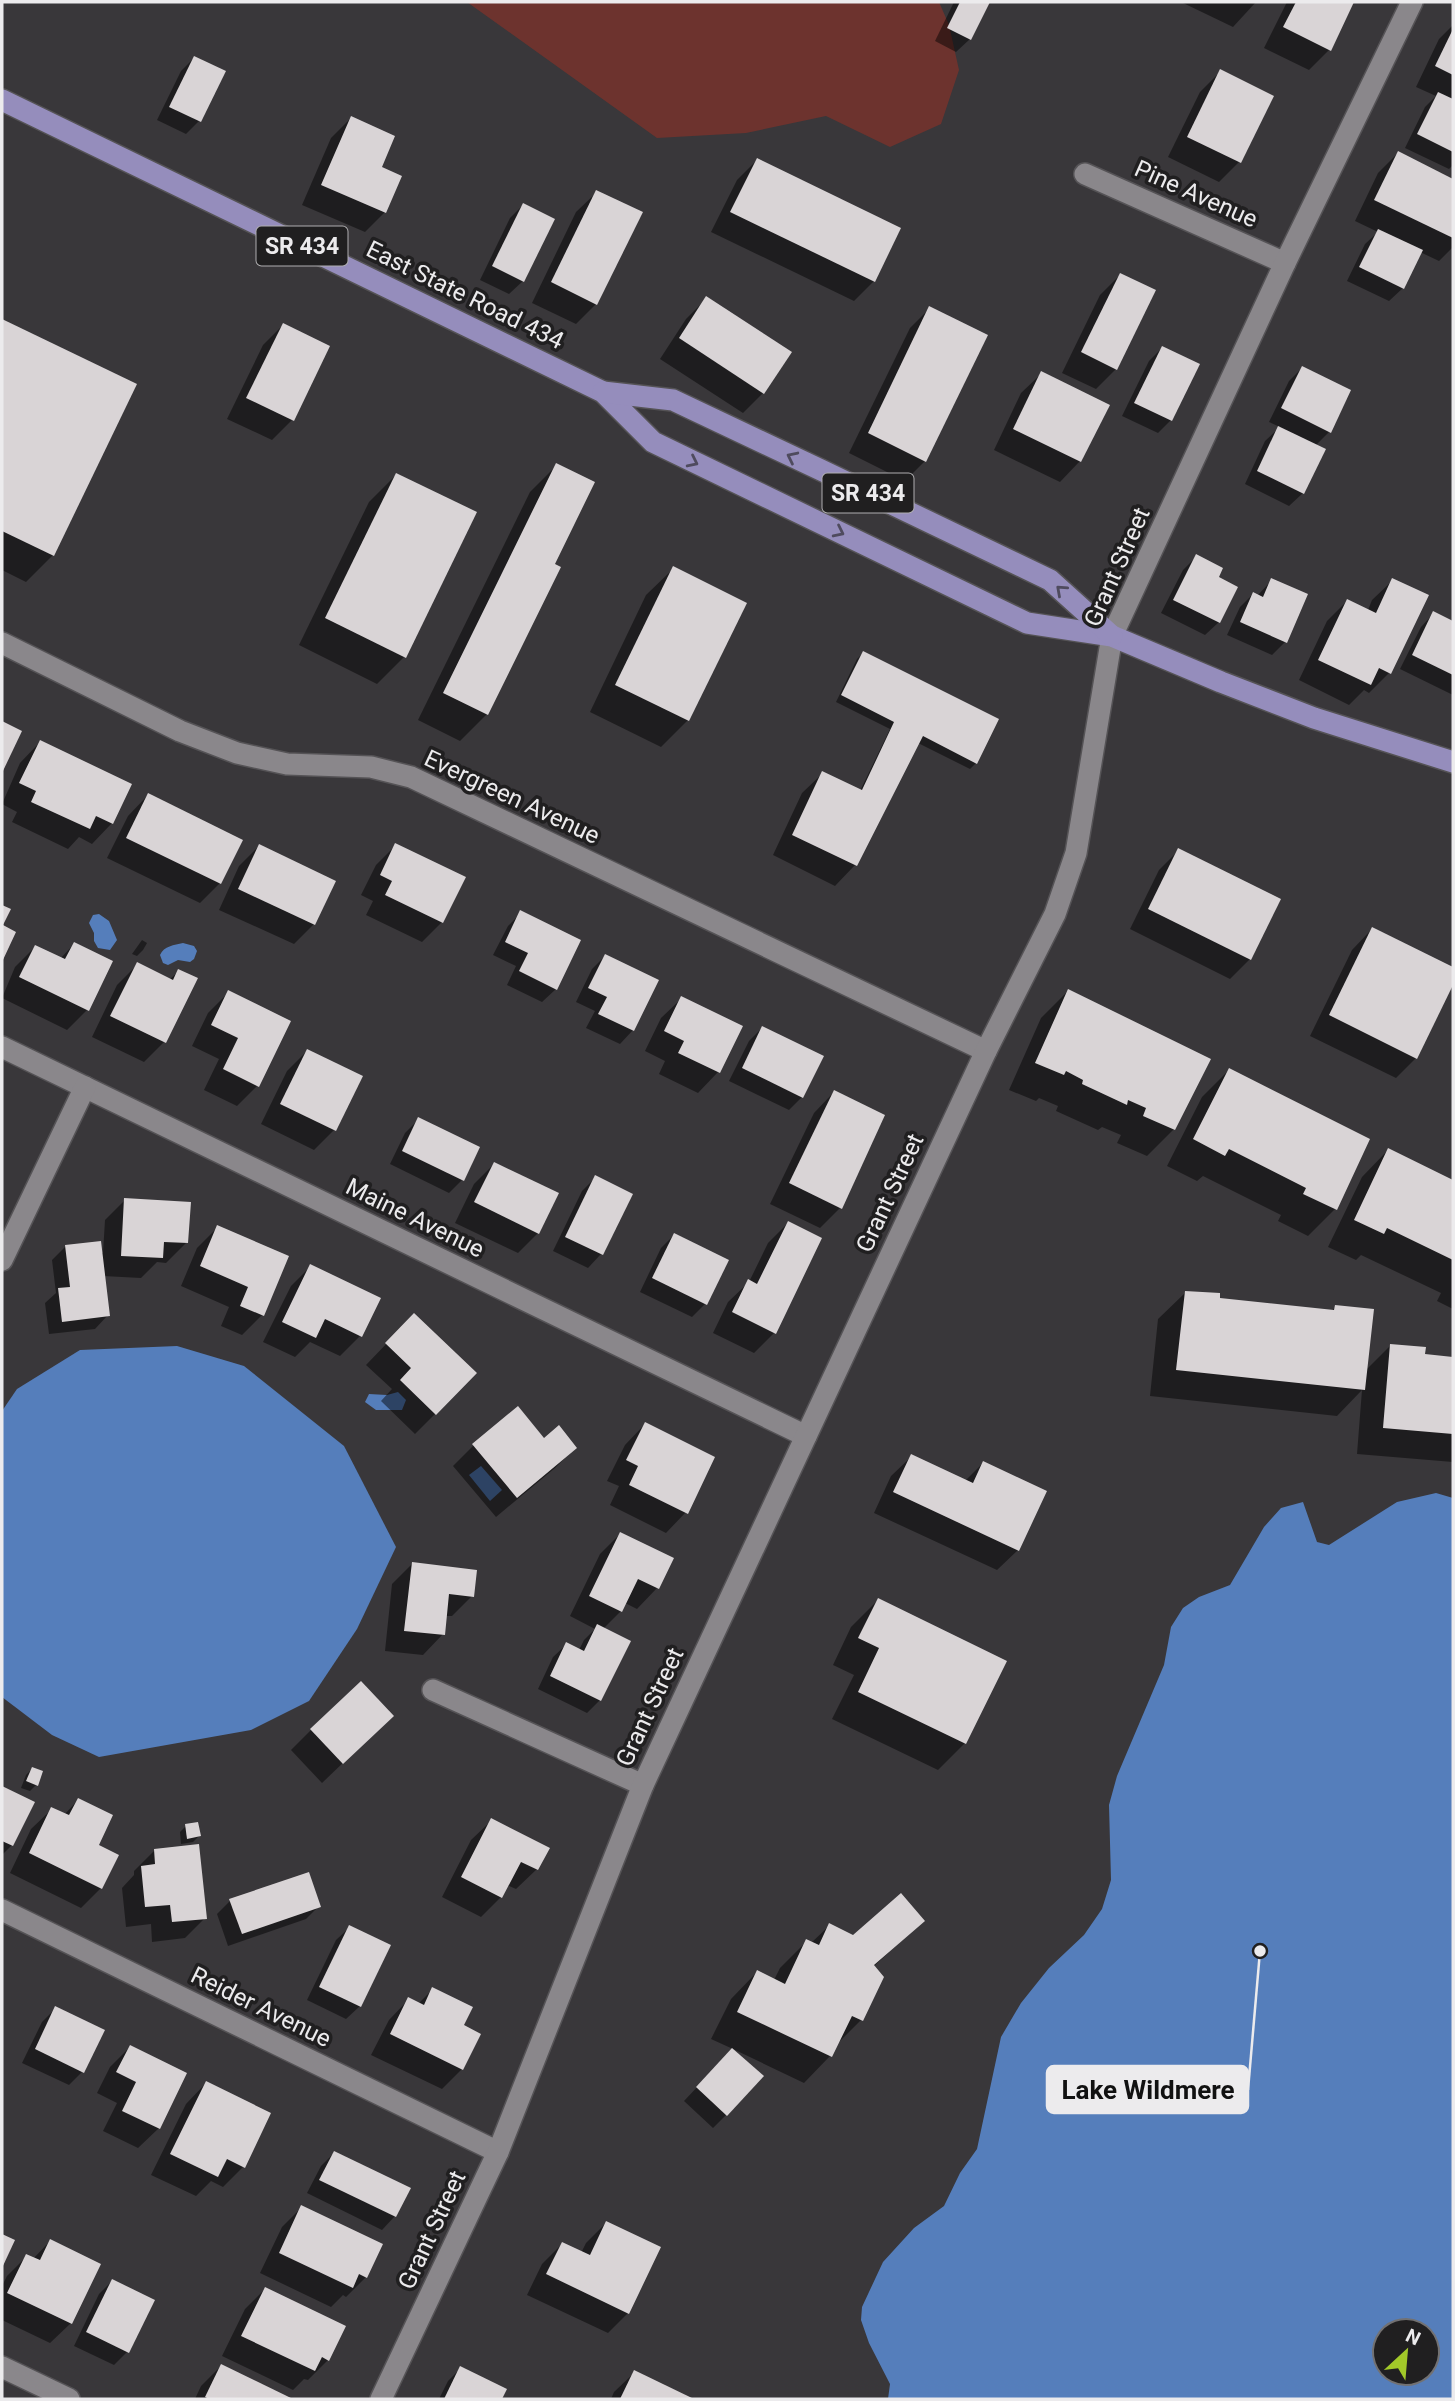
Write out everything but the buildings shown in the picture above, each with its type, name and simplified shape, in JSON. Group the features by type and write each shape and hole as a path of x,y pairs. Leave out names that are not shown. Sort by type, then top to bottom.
{"main road":[{"name":"East State Road 434","path":"2,100 603,392"},
{"name":"SR 434","path":"603,392 673,400 821,470 1050,580 1112,636"},
{"name":"SR 434","path":"603,392 653,442 1027,623 1112,636 1314,718 1453,762"}],"street":[{"name":"Grant Street","path":"381,2399 498,2152 643,1785 986,1051 1055,914 1076,853 1112,636 1285,262 1412,2"},
{"name":"Pine Avenue","path":"1085,174 1285,262"},
{"name":"Evergreen Avenue","path":"2,643 180,731 237,753 287,764 371,767 411,777 986,1051"},
{"name":"Maine Avenue","path":"2,1047 806,1436"},
{"path":"2,1260 85,1087"},
{"path":"433,1690 643,1785"},
{"name":"Reider Avenue","path":"2,1910 498,2152"},
{"path":"2,2367 69,2399"}],"shaded area":[{"path":"467,2 939,2 949,25 959,70 941,124 890,147 826,116 746,133 657,138"}],"water":[{"path":"99,914 109,921 117,940 110,950 98,948 94,941 94,933 89,923 93,915"},
{"path":"183,943 194,946 197,951 194,959 190,962 178,960 168,965 163,963 160,955 164,950"},
{"path":"177,1346 244,1366 344,1446 396,1547 357,1629 309,1701 251,1730 99,1757 52,1735 2,1697 2,1411 17,1389 80,1350"},
{"path":"398,1392 406,1400 402,1410 376,1410 365,1402 369,1394 387,1395"},
{"path":"481,1466 502,1490 490,1501 469,1475"},
{"path":"1436,1493 1453,1498 1453,2399 888,2399 890,2384 869,2343 861,2320 862,2307 883,2262 914,2228 944,2206 960,2173 977,2149 1001,2037 1021,2003 1049,1968 1084,1935 1102,1909 1111,1880 1109,1805 1117,1776 1164,1665 1171,1627 1183,1608 1199,1597 1230,1585 1264,1527 1281,1508 1303,1502 1317,1542 1329,1545 1397,1502"}],"place":[{"name":"Lake Wildmere","path":"1260,1951"}]}
